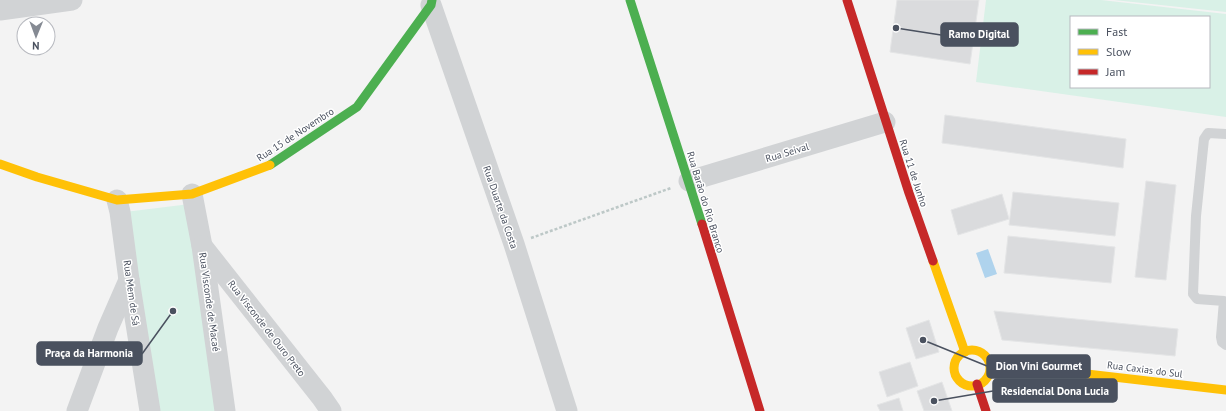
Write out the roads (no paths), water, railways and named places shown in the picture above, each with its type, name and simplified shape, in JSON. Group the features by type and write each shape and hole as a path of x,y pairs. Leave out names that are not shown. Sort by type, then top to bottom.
{"street":[{"path":"0,10 72,0"},
{"name":"Rua Barão do Rio Branco","path":"630,0 689,181 760,411"},
{"name":"Rua 11 de Junho","path":"847,0 909,193 965,352"},
{"name":"Rua 15 de Novembro","path":"0,164 37,177 117,200 192,194 267,167 357,107 431,2"},
{"name":"Rua Duarte da Costa","path":"431,2 514,244 567,411"},
{"name":"Rua Seival","path":"689,181 886,122"},
{"name":"Rua Visconde de Macaé","path":"192,194 202,246 225,411"},
{"name":"Rua Mem de Sá","path":"117,200 150,411"},
{"name":"Rua Visconde de Ouro Preto","path":"202,246 331,411"},
{"path":"76,411 108,328 129,280"},
{"path":"972,350 983,354 987,358 990,365 989,375 985,380 978,384 969,385 964,383 959,380 956,375 955,364 957,358 965,352 972,350"},
{"name":"Rua Caxias do Sul","path":"990,365 1010,364 1226,390"},
{"path":"978,384 986,411"}],"lane":[{"path":"1226,134 1208,133 1204,139 1196,216 1193,294 1197,299 1224,301 1221,337 1222,342 1226,345"}],"water":[{"path":"988,249 997,274 985,278 976,253"}],"place":[{"name":"Ramo Digital","path":"896,28"},
{"name":"Praça da Harmonia","path":"173,311"},
{"name":"Dion Vini Gourmet","path":"923,340"},
{"name":"Residencial Dona Lucia","path":"934,401"}]}
